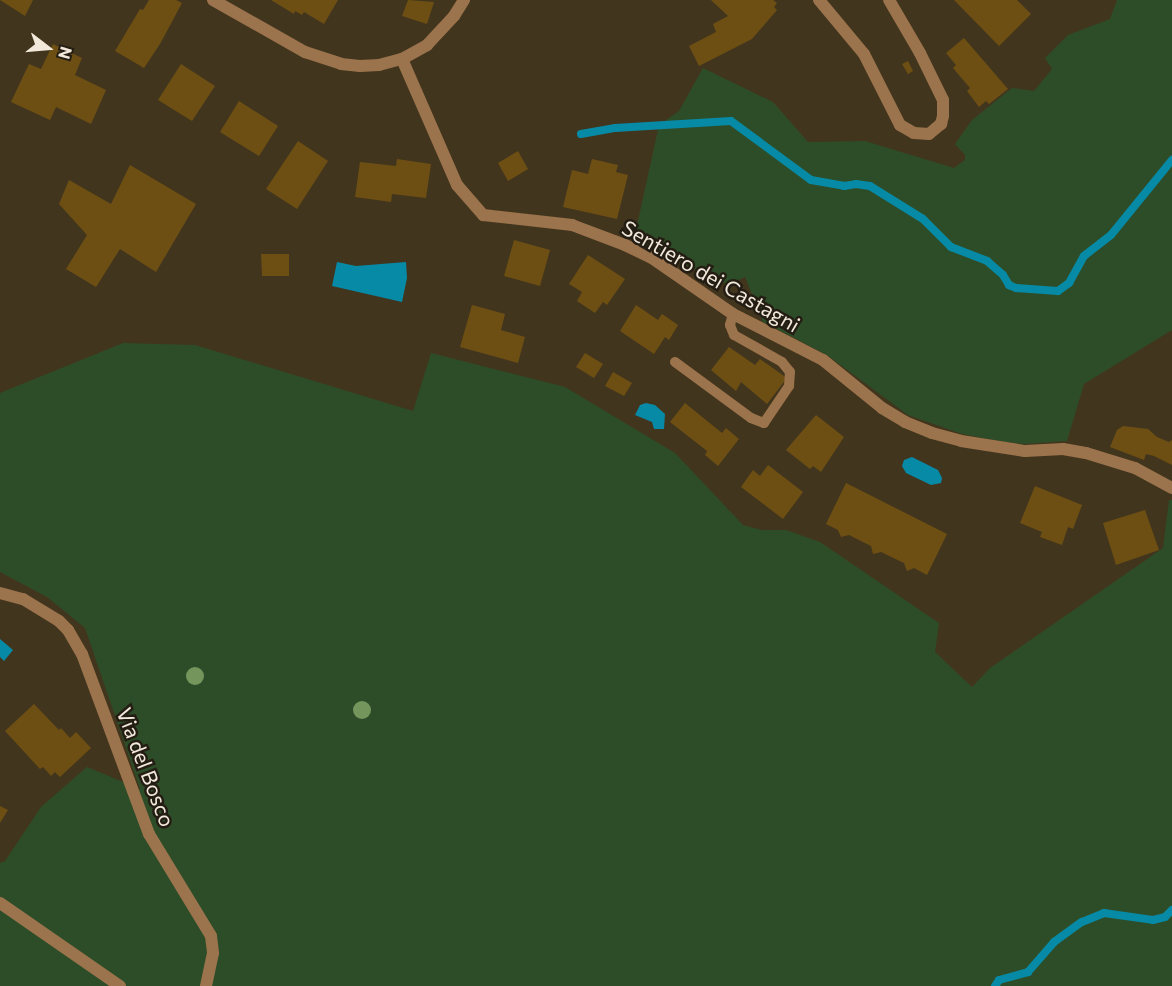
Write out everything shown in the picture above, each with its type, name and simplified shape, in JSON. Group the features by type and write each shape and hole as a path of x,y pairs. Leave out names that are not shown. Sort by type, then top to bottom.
{"street":[{"path":"213,0 320,58 360,66 379,65 402,59 427,45 440,34 464,0"},
{"path":"819,0 852,36 864,54 900,125 914,133 929,134 941,124 944,116 943,100 920,53 889,0"},
{"name":"Sentiero dei Castagni","path":"402,59 457,185 483,215 572,225 652,258 733,314 823,360 882,408 905,422 932,433 961,441 1025,451 1063,449 1086,453 1135,468 1172,488"},
{"name":"Via del Bosco","path":"0,593 23,599 59,621 78,647 93,677 125,774 149,834 211,936 213,953 206,986"},
{"path":"0,903 120,986"}],"lane":[{"path":"675,362 761,427 789,386 790,372 782,362 734,335 730,325 733,314"}],"green space":[{"path":"1117,0 1172,0 1172,330 1084,384 1067,441 1024,444 1005,442 962,434 908,415 827,355 763,322 745,277 727,285 634,239 659,125 679,111 703,68 773,102 808,142 865,141 954,168 965,160 965,155 955,144 972,120 1012,88 1034,91 1052,69 1045,58 1068,35 1110,19"},
{"path":"123,343 195,345 413,411 431,353 565,387 675,453 743,525 762,530 786,530 820,542 939,623 935,652 972,687 990,668 1163,548 1169,500 1172,500 1172,986 0,986 0,863 5,861 41,807 87,767 140,789 85,628 47,597 0,572 0,393"}],"water":[{"path":"337,262 356,266 406,262 407,278 402,302 332,286"},
{"path":"646,403 655,405 665,414 664,429 654,429 652,422 635,415 640,405"},
{"path":"912,457 938,470 942,478 941,483 931,485 906,473 902,466 904,460"},
{"path":"0,639 13,650 4,661 0,657"}],"building":[{"path":"0,0 33,0 25,16"},
{"path":"149,0 176,0 182,3 144,68 115,51 140,9 143,10"},
{"path":"271,0 338,0 324,24 304,12 302,15 295,11 294,14"},
{"path":"408,0 434,2 427,24 402,16"},
{"path":"711,0 773,0 777,3 774,7 777,10 752,39 699,66 689,46 716,32 713,24 728,16"},
{"path":"954,0 1017,0 1031,14 999,46"},
{"path":"964,38 1008,89 989,104 986,101 979,107 967,91 970,88 953,68 956,65 946,53"},
{"path":"53,44 82,58 75,75 106,90 91,124 56,107 50,120 11,102 29,64 41,69"},
{"path":"908,61 913,71 908,74 902,64"},
{"path":"181,64 215,86 192,121 158,100"},
{"path":"239,101 278,126 259,156 220,132"},
{"path":"298,141 328,161 297,209 266,189"},
{"path":"518,151 528,169 508,181 498,163"},
{"path":"397,159 431,164 426,198 392,194 391,202 355,197 360,162 396,166"},
{"path":"592,159 618,165 616,172 628,175 617,219 563,207 572,170 588,174"},
{"path":"130,165 196,204 156,272 120,249 96,287 66,269 87,235 59,204 69,180 111,204"},
{"path":"514,240 550,250 540,286 504,276"},
{"path":"261,254 289,254 289,276 262,276"},
{"path":"588,255 625,279 607,305 603,302 595,313 577,301 582,292 569,284"},
{"path":"472,305 505,314 501,330 525,337 518,363 460,347"},
{"path":"636,305 658,320 662,314 678,325 669,340 665,337 654,354 620,331"},
{"path":"729,347 755,365 760,359 787,378 767,404 741,382 736,391 711,370"},
{"path":"585,353 603,364 594,378 576,367"},
{"path":"613,372 632,383 624,396 605,386"},
{"path":"685,403 722,433 726,428 739,439 718,466 705,455 707,451 670,422"},
{"path":"816,415 844,437 821,472 813,466 810,469 786,450"},
{"path":"1123,426 1148,429 1157,437 1169,442 1172,440 1172,465 1154,456 1146,454 1144,460 1110,447 1117,430"},
{"path":"768,465 803,492 783,519 741,487 753,470 760,476"},
{"path":"846,483 947,534 927,575 914,568 907,571 904,563 881,552 873,554 871,546 849,535 841,537 838,530 826,524"},
{"path":"1035,486 1082,505 1073,529 1068,527 1062,545 1040,537 1042,532 1020,523"},
{"path":"1145,510 1159,550 1116,565 1103,523"},
{"path":"34,704 59,730 61,728 70,738 76,732 91,748 60,777 55,772 51,776 43,767 40,769 5,731"},
{"path":"0,806 8,810 0,823"}],"waterway":[{"path":"581,134 615,128 731,121 811,180 844,186 856,184 870,186 923,219 951,247 987,261 1003,275 1009,285 1016,288 1058,291 1069,283 1084,256 1111,235 1172,160"},
{"path":"995,986 999,980 1028,972 1054,942 1082,922 1104,913 1153,920 1165,917 1172,910"}]}
